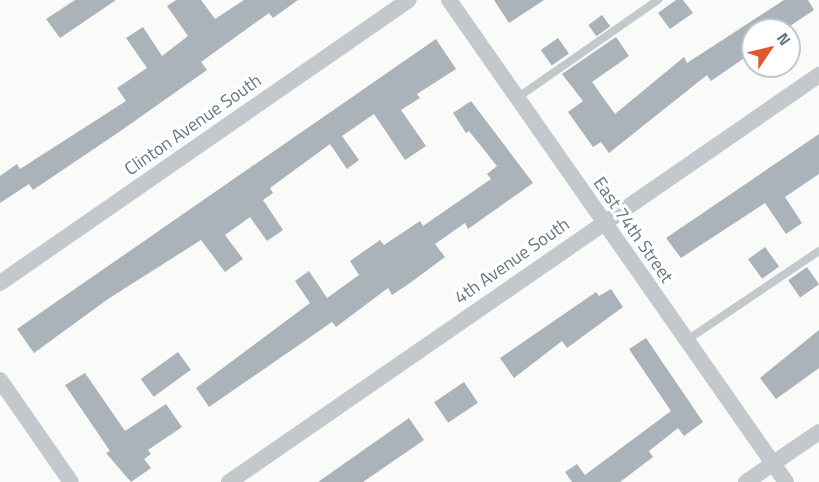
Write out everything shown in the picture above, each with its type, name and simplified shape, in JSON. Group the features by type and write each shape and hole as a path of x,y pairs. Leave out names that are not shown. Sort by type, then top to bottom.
{"street":[{"name":"Clinton Avenue South","path":"0,283 408,0"},
{"name":"East 74th Street","path":"449,0 786,482"},
{"name":"4th Avenue South","path":"229,482 819,75"},
{"path":"0,380 71,482"},
{"path":"746,482 819,432"}],"lane":[{"path":"517,98 658,0"},
{"path":"687,340 819,251"}],"building":[{"path":"75,0 116,0 60,38 46,19"},
{"path":"176,0 201,0 215,19 244,0 298,0 273,18 269,13 201,62 207,70 119,132 33,190 29,184 0,203 0,176 17,164 20,169 126,101 117,88 147,68 126,38 143,27 162,56 188,36 167,6"},
{"path":"494,0 544,0 509,23"},
{"path":"676,0 683,0 693,13 670,29 658,13"},
{"path":"784,0 808,0 814,10 801,19 756,18"},
{"path":"602,15 610,26 596,36 588,25"},
{"path":"741,28 741,60 711,81 707,75 609,153 601,142 593,147 568,112 583,101 562,74 616,37 629,56 592,82 615,114 684,57 687,63"},
{"path":"558,38 569,54 552,66 541,50"},
{"path":"436,39 456,69 417,94 420,98 401,110 426,146 405,160 374,114 342,136 359,160 347,169 330,144 270,188 273,193 263,200 283,230 267,241 250,217 225,235 243,259 225,272 201,240 108,299 34,353 17,329"},
{"path":"471,101 533,183 468,229 465,223 435,244 445,257 410,283 392,295 388,288 336,327 332,322 209,407 196,388 310,303 295,281 309,271 327,298 359,275 350,261 380,240 384,245 420,221 423,226 491,179 487,174 497,166 469,131 466,133 453,113"},
{"path":"819,134 819,174 785,197 802,223 786,234 765,203 681,258 666,238"},
{"path":"765,247 779,266 762,279 748,259"},
{"path":"807,267 819,284 800,297 788,280"},
{"path":"611,289 623,307 567,348 562,341 514,378 500,358 596,292 599,296"},
{"path":"819,330 819,368 776,399 760,378"},
{"path":"646,338 703,422 684,436 678,428 649,451 653,457 620,482 572,482 565,472 577,464 585,475 671,411 629,349"},
{"path":"178,352 191,370 154,397 141,379"},
{"path":"85,373 125,431 166,404 182,427 148,450 151,454 144,459 151,468 131,482 106,453 110,451 65,385"},
{"path":"464,382 478,403 448,423 434,402"},
{"path":"409,418 424,440 363,482 318,482"}]}
